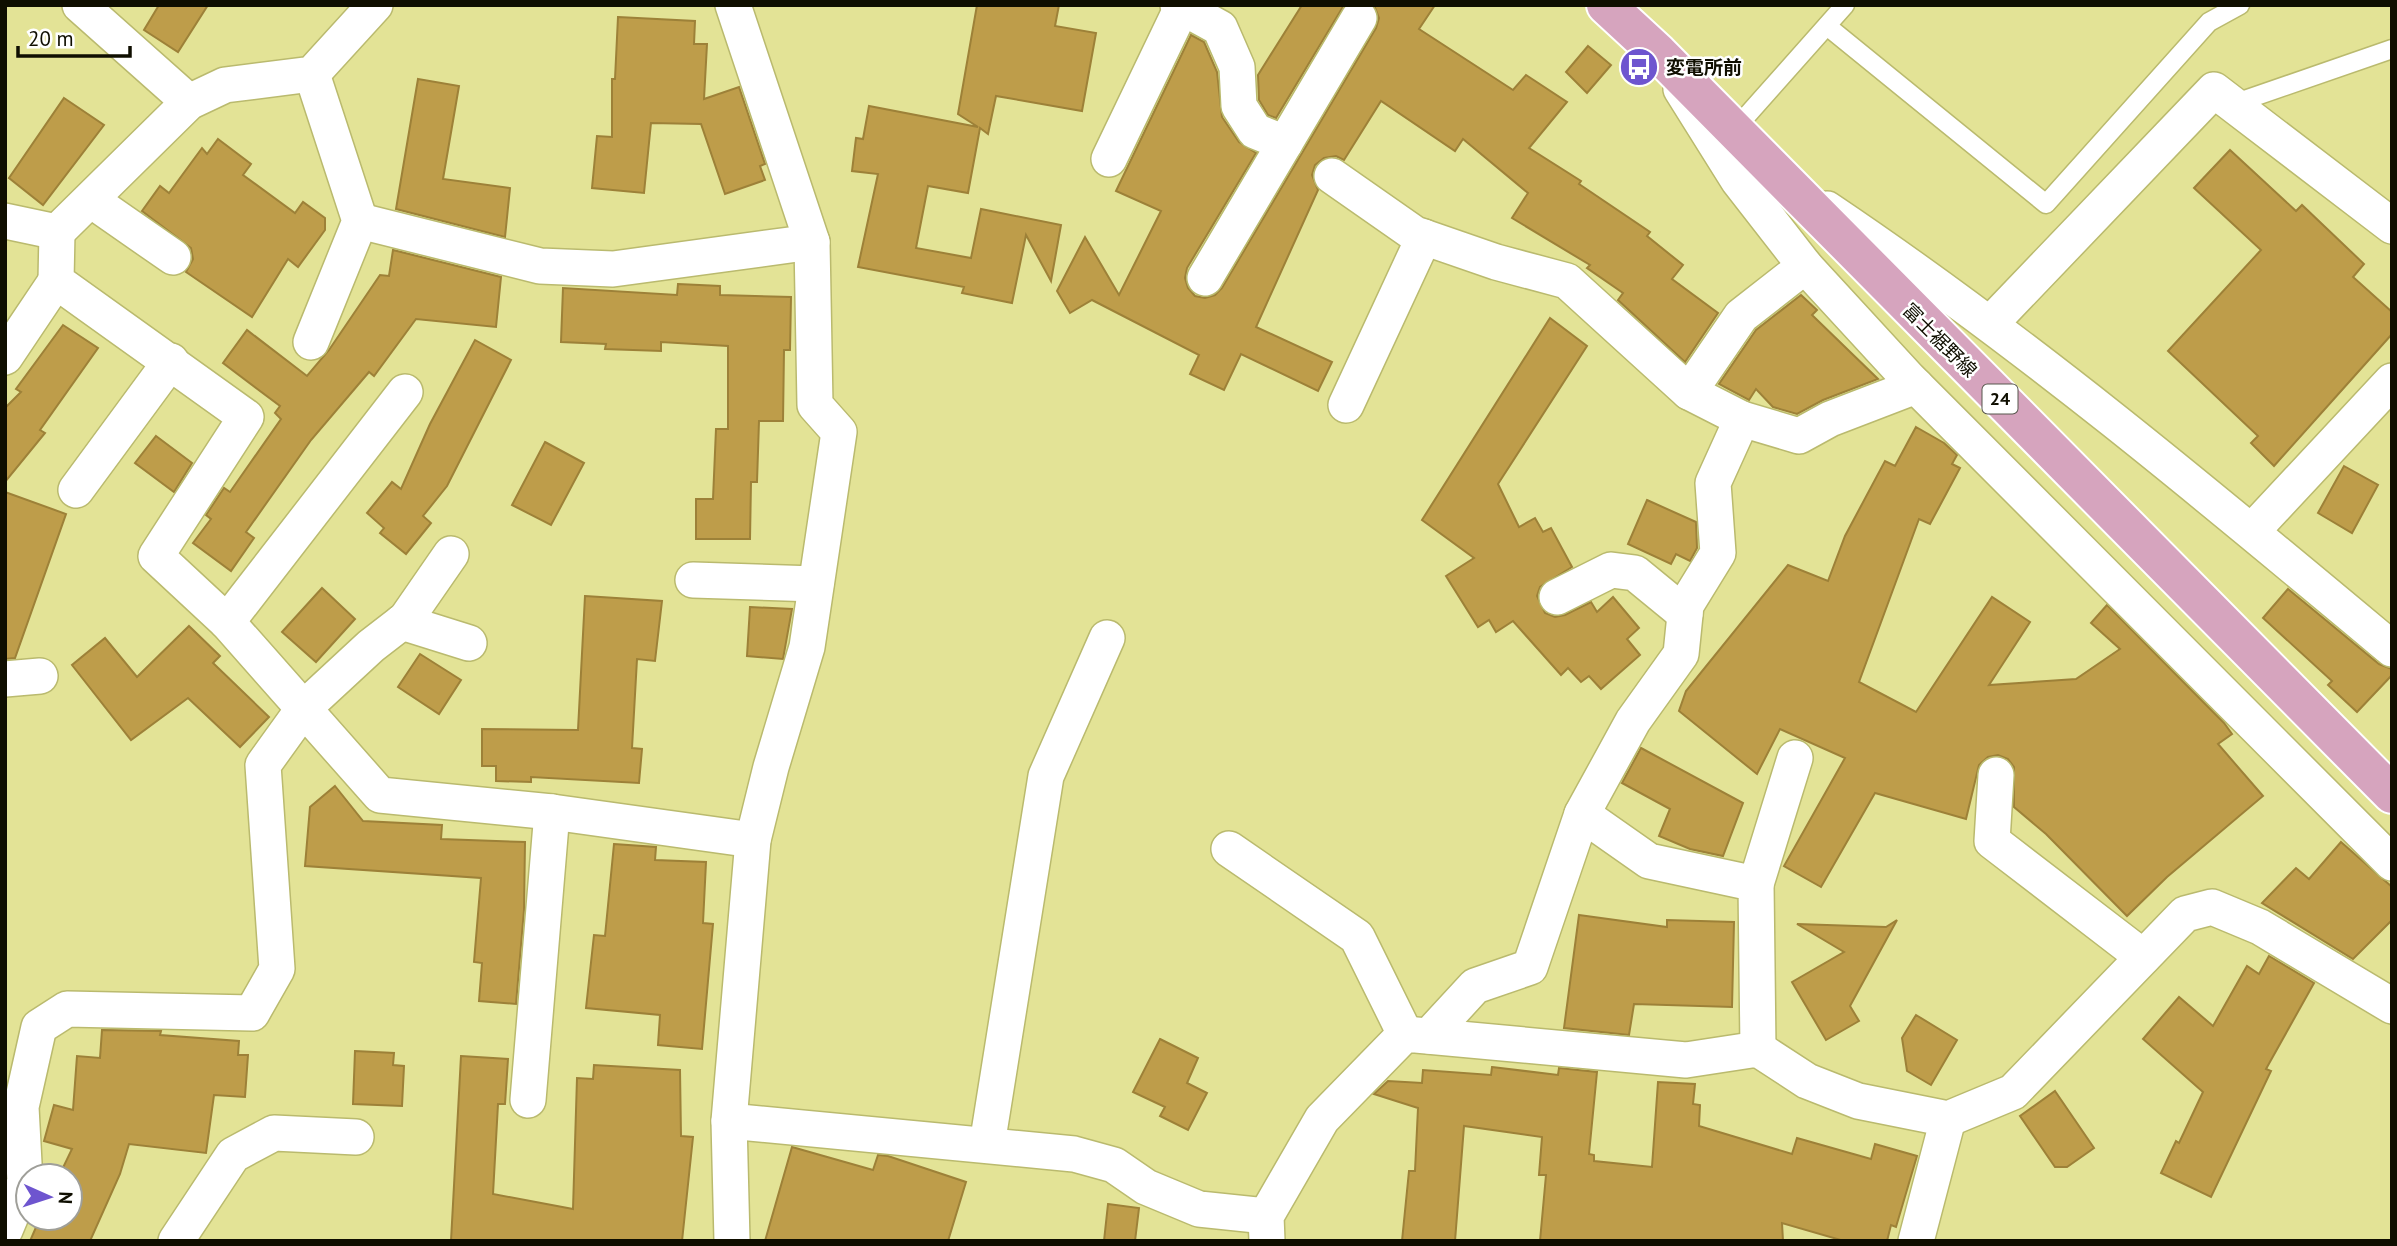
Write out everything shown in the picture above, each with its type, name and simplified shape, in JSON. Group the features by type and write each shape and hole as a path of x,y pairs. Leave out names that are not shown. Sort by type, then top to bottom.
{"main road":[{"name":"富士裾野線","path":"1606,5 1658,53 2392,794"}],"street":[{"path":"80,5 189,102"},
{"path":"5,357 56,281 57,232 189,102 225,85 312,74 375,5"},
{"path":"732,1241 729,1121 753,840 771,767 807,647 839,432 815,405 812,242 733,5"},
{"path":"1109,159 1180,6 1220,28 1237,67 1239,106 1255,131 1285,143"},
{"path":"1205,278 1359,18"},
{"path":"1658,53 1738,180 1805,266 1916,386 2392,863"},
{"path":"311,342 360,221 312,74"},
{"path":"1990,324 2214,90 2392,226"},
{"path":"1332,176 1424,237 1496,262 1567,281 1689,393 1742,419 1799,436 1829,419 1916,386"},
{"path":"1780,178 1990,324 2252,531 2392,649"},
{"path":"91,200 173,257"},
{"path":"5,221 57,232"},
{"path":"360,221 540,266 613,269 812,242"},
{"path":"1346,405 1424,237"},
{"path":"1689,393 1741,316 1805,266"},
{"path":"56,281 246,416 156,556 227,622 380,795 552,812 753,840"},
{"path":"76,491 171,361"},
{"path":"2252,531 2392,381"},
{"path":"227,622 405,392"},
{"path":"729,1121 1074,1154 1114,1165 1146,1187 1199,1209 1267,1228 1322,1119 1475,986 1530,967 1582,814 1633,721 1681,654 1686,605 1718,553 1713,483 1742,419"},
{"path":"5,1230 25,1182 14,1110 39,1027 67,1009 253,1013 277,968 263,765 304,708 402,622 451,554"},
{"path":"1557,597 1611,570 1635,573 1685,614"},
{"path":"693,580 816,584"},
{"path":"402,622 469,643"},
{"path":"987,1145 1046,776 1107,638"},
{"path":"5,679 40,676"},
{"path":"1758,1049 1756,884 1796,758"},
{"path":"1996,775 1992,841 2143,957"},
{"path":"528,1100 552,812"},
{"path":"1582,814 1649,862 1756,884"},
{"path":"1229,849 1357,937 1417,1035"},
{"path":"1417,1035 1686,1060 1758,1049 1807,1081 1858,1101 1948,1119 2014,1092 2185,914 2212,907 2260,927 2392,1006"},
{"path":"1916,1241 1948,1119"},
{"path":"176,1241 233,1155 274,1133 356,1137"}],"lane":[{"path":"1734,130 1845,5"},
{"path":"1827,26 2046,204 2209,22 2240,5"},
{"path":"2233,104 2392,49"}],"building":[{"path":"159,5 208,5 178,52 144,30"},
{"path":"977,5 1059,5 1055,26 1096,33 1082,111 996,96 988,134 980,128 968,193 928,186 916,248 971,258 981,209 1061,225 1051,281 1026,235 1012,303 962,293 964,287 858,267 878,174 852,171 856,138 863,139 869,106 978,127 958,114"},
{"path":"1302,5 1344,5 1276,118 1268,115 1259,100 1258,75"},
{"path":"1374,5 1435,5 1419,29 1513,90 1526,75 1567,102 1529,148 1581,181 1579,184 1650,232 1647,236 1683,265 1672,279 1718,313 1685,362 1618,300 1623,293 1587,268 1590,265 1512,218 1528,193 1463,139 1455,151 1381,101 1344,160 1336,156 1324,158 1315,165 1312,175 1318,190 1256,327 1332,362 1318,391 1241,354 1224,390 1190,374 1199,355 1092,300 1070,313 1057,291 1085,237 1119,295 1161,211 1116,191 1191,35 1204,42 1217,72 1222,117 1239,142 1256,153 1187,268 1185,278 1188,288 1195,296 1205,298 1215,295 1222,288 1376,28 1379,18"},
{"path":"618,17 695,21 694,44 707,44 704,99 739,87 765,164 760,166 765,180 725,194 701,124 651,123 644,193 592,188 597,136 612,137 612,79 615,79"},
{"path":"1588,46 1611,65 1587,93 1566,72"},
{"path":"418,79 459,86 443,179 510,188 505,237 396,209"},
{"path":"64,98 104,125 43,205 9,178"},
{"path":"218,139 251,164 243,175 295,213 303,202 325,218 325,230 298,267 288,259 252,317 186,272 193,259 191,248 142,211 160,186 169,193 202,148 207,154"},
{"path":"2230,150 2296,211 2302,205 2364,264 2353,277 2392,312 2392,334 2274,466 2251,443 2258,436 2168,351 2261,250 2194,188"},
{"path":"393,250 501,277 496,327 416,319 374,376 369,372 311,440 246,532 254,538 231,571 193,543 211,519 206,515 224,488 230,492 281,419 275,413 280,406 223,363 247,330 307,376 329,350 380,275 389,276"},
{"path":"678,284 720,286 720,295 791,297 790,350 784,350 783,421 759,421 757,482 751,482 750,539 696,539 696,499 713,499 716,429 728,429 728,346 661,342 661,351 605,349 606,344 561,342 563,288 677,295"},
{"path":"1801,295 1817,310 1812,315 1878,379 1823,400 1797,414 1773,407 1756,389 1749,400 1719,384 1756,330"},
{"path":"1550,318 1587,346 1498,484 1519,527 1535,518 1543,532 1551,528 1572,567 1540,587 1537,596 1545,613 1555,617 1565,615 1591,602 1597,612 1613,597 1639,628 1627,639 1640,655 1601,689 1589,676 1581,682 1568,668 1561,675 1513,621 1496,632 1489,620 1478,627 1446,576 1474,558 1422,520"},
{"path":"63,325 98,348 40,430 45,433 5,482 5,408 21,392 16,389"},
{"path":"475,340 511,360 447,486 423,516 431,523 406,554 380,533 384,528 367,513 392,482 401,489 430,424"},
{"path":"1916,427 1944,443 1957,455 1952,464 1960,468 1930,524 1919,519 1859,682 1916,712 1992,597 2030,622 1989,685 2076,679 2120,649 2091,623 2107,605 2224,723 2232,734 2218,744 2263,796 2167,877 2127,916 2046,834 2014,807 2014,767 2008,759 1998,755 1988,757 1979,765 1966,819 1875,793 1821,887 1784,866 1845,758 1780,729 1757,774 1679,711 1686,691 1788,565 1828,581 1845,536 1885,461 1895,466"},
{"path":"156,436 192,463 174,492 135,463"},
{"path":"545,442 584,463 551,525 512,505"},
{"path":"2344,466 2378,485 2352,533 2318,513"},
{"path":"5,492 66,514 15,658 5,659"},
{"path":"1647,500 1696,522 1697,548 1690,561 1676,554 1671,564 1628,544"},
{"path":"322,588 355,619 316,662 282,632"},
{"path":"2288,589 2379,664 2392,669 2392,675 2357,712 2328,685 2332,681 2263,618"},
{"path":"585,596 662,601 655,661 637,659 632,748 642,749 639,783 531,777 531,782 496,781 496,766 482,766 482,729 578,730"},
{"path":"750,607 792,609 783,659 747,656"},
{"path":"189,626 220,656 213,663 269,717 240,747 188,698 131,740 72,665 105,638 137,677"},
{"path":"420,654 461,680 439,714 398,687"},
{"path":"1641,748 1743,803 1723,856 1690,849 1659,836 1670,809 1622,783"},
{"path":"335,786 363,821 442,825 441,839 525,842 524,910 516,1004 479,1001 482,963 474,962 481,878 305,866 310,807"},
{"path":"2341,842 2392,887 2392,920 2353,959 2262,903 2296,868 2309,879"},
{"path":"614,844 656,847 655,860 706,862 703,923 713,924 702,1049 658,1045 660,1015 586,1008 594,935 605,936"},
{"path":"1579,915 1667,927 1667,920 1734,922 1732,1007 1634,1004 1629,1035 1564,1028"},
{"path":"1897,920 1850,1006 1859,1021 1826,1040 1792,982 1844,952 1797,924 1886,927"},
{"path":"2269,956 2314,983 2266,1069 2271,1071 2211,1197 2161,1173 2176,1141 2179,1143 2203,1092 2143,1039 2179,997 2213,1026 2247,966 2259,974"},
{"path":"1916,1015 1957,1040 1931,1085 1907,1071 1902,1038"},
{"path":"102,1030 161,1031 160,1035 239,1041 238,1055 248,1055 245,1097 214,1095 206,1153 129,1144 120,1174 90,1241 30,1241 34,1232 84,1232 84,1162 66,1162 72,1149 44,1141 54,1105 73,1110 77,1056 100,1058"},
{"path":"1160,1039 1198,1058 1187,1083 1207,1093 1188,1130 1160,1116 1165,1107 1133,1092"},
{"path":"355,1051 394,1053 393,1065 404,1066 402,1106 353,1104"},
{"path":"461,1056 508,1059 505,1104 498,1104 493,1194 573,1209 577,1078 593,1079 594,1065 680,1070 681,1136 693,1137 682,1241 451,1241"},
{"path":"1492,1067 1558,1075 1559,1068 1597,1072 1589,1154 1594,1155 1594,1161 1652,1167 1658,1082 1695,1084 1693,1104 1700,1105 1699,1126 1792,1154 1797,1138 1871,1159 1875,1144 1917,1156 1896,1227 1891,1225 1887,1241 1844,1241 1782,1223 1783,1241 1540,1241 1546,1175 1539,1175 1542,1137 1464,1126 1455,1241 1402,1241 1409,1171 1415,1171 1418,1108 1374,1094 1388,1081 1422,1083 1423,1070 1491,1075"},
{"path":"2055,1091 2094,1148 2067,1167 2055,1167 2020,1116"},
{"path":"792,1147 873,1170 878,1155 888,1156 966,1182 948,1241 765,1241"},
{"path":"1108,1204 1139,1208 1135,1241 1104,1241"}],"place":[{"name":"変電所前","path":"1639,67"}]}
